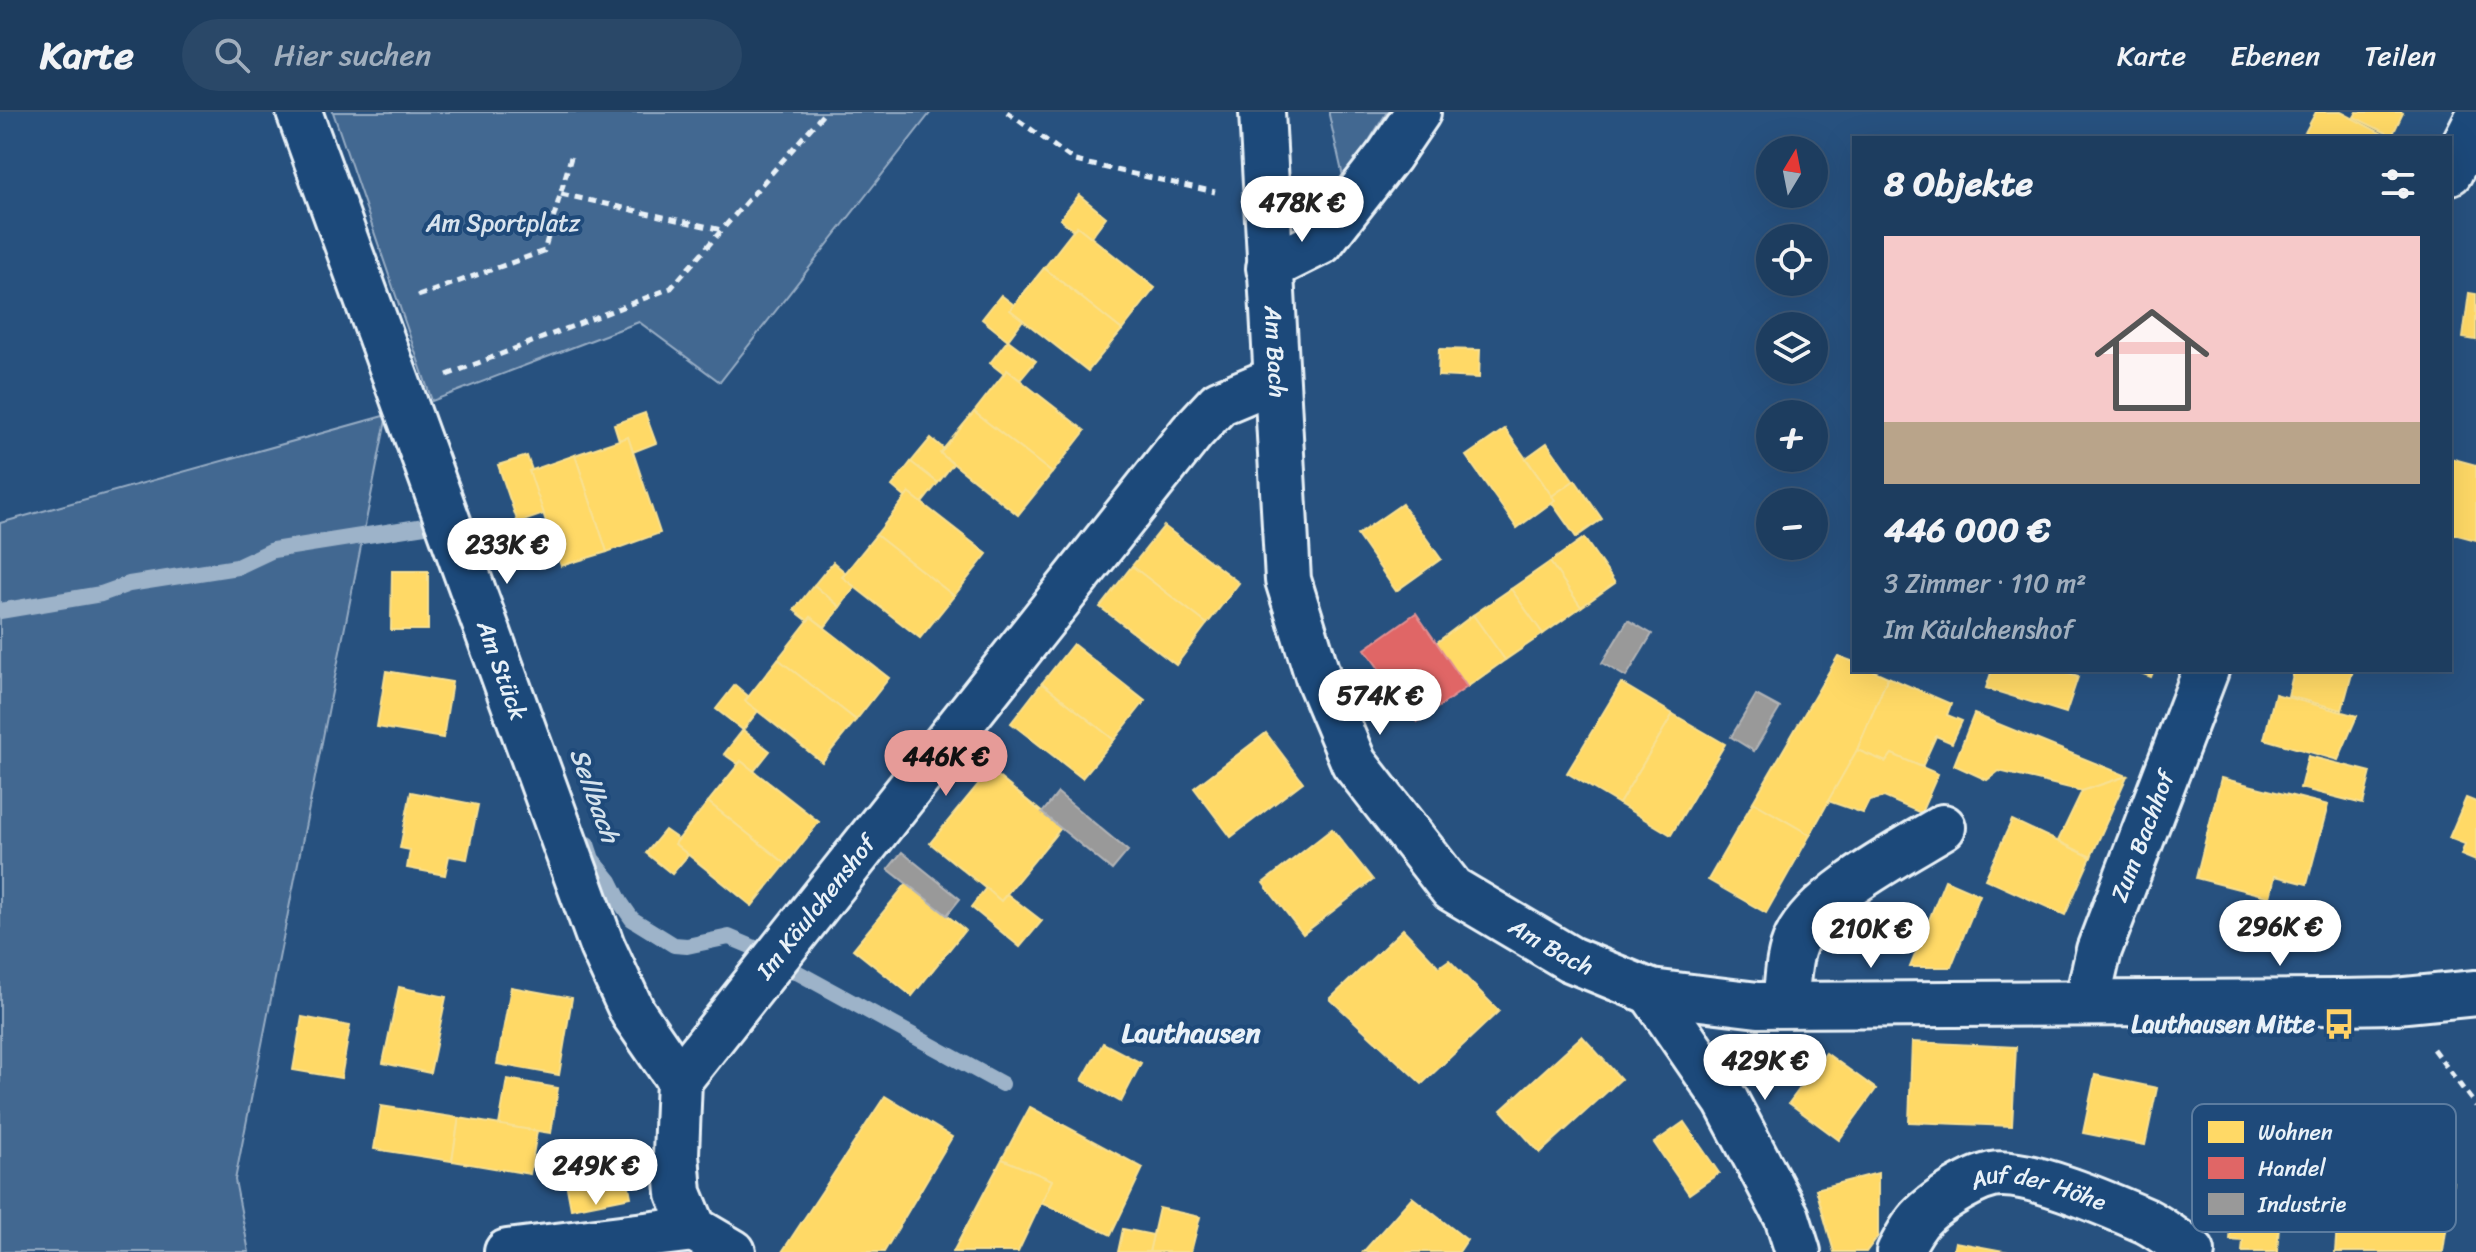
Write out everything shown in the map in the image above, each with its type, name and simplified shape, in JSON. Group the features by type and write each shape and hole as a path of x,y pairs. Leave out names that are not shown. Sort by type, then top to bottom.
{"street":[{"name":"Am Stück","path":"299,112 602,946 633,1013 679,1080"},
{"name":"Am Bach","path":"1262,112 1288,580 1318,677 1354,763 1452,889 1570,959 1651,992 1758,1005 2396,1001 2476,993"},
{"path":"1269,268 1321,242 1389,155 1418,112"},
{"path":"2452,168 2476,121"},
{"name":"Im Käulchenshof","path":"679,1080 1192,432 1219,403 1276,379"},
{"name":"Zum Bachhof","path":"2087,1003 2099,950 2205,672"},
{"path":"1785,1004 1791,953 1798,936 1815,913 1853,883 1943,827"},
{"path":"1651,992 1726,1101 1787,1217 1798,1252"},
{"path":"679,1080 676,1154 679,1193 694,1229 733,1252"},
{"name":"Auf der Höhe","path":"1899,1252 1916,1223 1936,1205 1993,1175 2022,1177 2077,1193 2148,1222 2192,1252"},
{"path":"507,1252 694,1229"}],"path":[{"path":"401,393 671,288 825,112"},
{"path":"1007,112 1075,161 1266,203"},
{"path":"372,312 544,251 571,157"},
{"path":"561,194 722,230"},
{"path":"2396,1001 2476,1106"}],"green space":[{"name":"Am Sportplatz","path":"333,112 931,112 720,382 639,322 432,401"},
{"path":"1329,112 1387,112 1344,181 1329,115"},
{"path":"387,415 235,1180 249,1252 0,1252 0,523"}],"building: Wohnen":[{"path":"2316,112 2341,112 2386,136 2303,136"},
{"path":"2357,112 2403,113 2392,136 2354,117"},
{"path":"1079,195 1106,217 1091,237 1077,226 1073,230 1060,219"},
{"path":"1077,226 1155,288 1122,330 1044,268"},
{"path":"1044,268 1122,330 1088,371 1010,310"},
{"path":"2469,293 2476,294 2476,340 2463,338"},
{"path":"1001,295 1014,305 1010,310 1023,320 1008,340 982,319"},
{"path":"1008,340 1036,361 1020,380 1007,370 1004,374 990,363"},
{"path":"1439,349 1480,350 1479,378 1438,376"},
{"path":"1007,370 1085,431 1052,473 974,412"},
{"path":"974,412 1052,473 1018,515 940,453"},
{"path":"645,413 656,443 633,452 628,437 619,440 614,424"},
{"path":"1505,429 1555,500 1517,528 1466,456"},
{"path":"628,437 660,533 607,552 575,455"},
{"path":"931,438 944,449 940,453 953,464 938,483 911,462"},
{"path":"1547,443 1574,481 1552,496 1526,458"},
{"path":"575,455 607,552 561,566 529,471"},
{"path":"527,456 544,514 518,523 498,465"},
{"path":"2452,459 2476,465 2476,540 2452,534"},
{"path":"911,462 938,483 922,503 909,493 906,498 892,486"},
{"path":"1575,480 1602,519 1576,537 1552,503 1555,500 1552,496"},
{"path":"909,493 987,554 954,596 876,535"},
{"path":"1402,504 1441,559 1396,591 1357,535"},
{"path":"1164,526 1239,583 1207,624 1132,566"},
{"path":"876,535 954,596 920,638 842,577"},
{"path":"1584,538 1615,583 1581,607 1550,562"},
{"path":"833,562 846,573 842,577 855,587 840,607 814,585"},
{"path":"1550,562 1581,607 1543,634 1511,589"},
{"path":"1132,566 1207,624 1176,665 1100,607"},
{"path":"392,571 428,571 428,630 391,630"},
{"path":"814,585 840,607 825,627 811,617 808,621 794,610"},
{"path":"1511,589 1543,634 1505,660 1473,615"},
{"path":"1473,615 1505,660 1467,687 1436,643"},
{"path":"811,617 889,678 856,720 778,659"},
{"path":"1073,644 1145,701 1114,740 1042,683"},
{"path":"1838,656 1852,661 1852,672 1877,672 1888,677 1857,750 1810,835 1753,802"},
{"path":"778,659 856,720 822,762 745,701"},
{"path":"386,671 452,682 443,738 377,727"},
{"path":"1991,672 2062,672 2078,677 2066,713 1986,688"},
{"path":"2294,672 2352,672 2342,710 2288,696"},
{"path":"1888,677 1951,704 1947,715 1962,721 1952,743 1936,736 1922,767 1892,754 1886,762 1857,750"},
{"path":"1042,683 1114,740 1082,778 1011,723"},
{"path":"1621,683 1673,714 1619,804 1567,773"},
{"path":"735,685 748,696 745,701 758,711 743,730 716,709"},
{"path":"2275,694 2357,716 2338,760 2264,739"},
{"path":"1673,714 1725,744 1671,835 1619,804"},
{"path":"1974,714 2127,776 2082,791 1999,771 1987,780 1954,765"},
{"path":"743,730 770,751 754,771 724,754"},
{"path":"1266,733 1303,782 1231,837 1194,788"},
{"path":"1857,750 1886,762 1892,754 1938,774 1921,813 1884,797 1869,801 1863,813 1828,801"},
{"path":"2308,756 2371,772 2363,804 2300,788"},
{"path":"741,761 819,822 786,864 708,802"},
{"path":"990,770 1061,828 1001,901 930,843"},
{"path":"2127,776 2091,857 2058,841 2082,791"},
{"path":"2221,778 2328,805 2307,884 2275,876 2270,897 2196,878"},
{"path":"411,792 478,805 467,859 449,856 445,875 407,868 410,850 400,848"},
{"path":"2466,798 2476,802 2476,861 2461,855 2465,844 2449,838"},
{"path":"708,802 786,864 752,906 675,844"},
{"path":"1753,802 1810,835 1766,913 1708,880"},
{"path":"2012,820 2091,857 2065,915 1985,879"},
{"path":"1332,829 1373,880 1303,934 1263,883"},
{"path":"665,830 678,839 675,844 688,855 672,874 646,853"},
{"path":"1945,880 1980,895 1951,967 1910,967"},
{"path":"907,883 965,930 912,996 853,949"},
{"path":"986,888 1001,901 1007,894 1042,921 1020,947 971,907"},
{"path":"1403,929 1439,967 1449,960 1499,1011 1422,1084 1330,999"},
{"path":"399,987 446,997 430,1073 383,1063"},
{"path":"511,987 572,998 559,1075 497,1064"},
{"path":"302,1017 350,1026 341,1078 293,1070"},
{"path":"1582,1036 1621,1079 1540,1153 1501,1110"},
{"path":"1912,1042 2016,1047 2012,1126 1909,1122"},
{"path":"1103,1043 1141,1063 1121,1102 1082,1080"},
{"path":"1826,1053 1876,1089 1839,1140 1789,1103"},
{"path":"2095,1075 2157,1088 2145,1145 2083,1133"},
{"path":"507,1079 558,1088 551,1133 499,1125"},
{"path":"885,1096 952,1137 884,1252 782,1252"},
{"path":"381,1106 459,1118 452,1161 374,1149"},
{"path":"1030,1107 1143,1168 1111,1235 1041,1202 1052,1180 1002,1159"},
{"path":"459,1118 537,1131 530,1174 452,1161"},
{"path":"1684,1122 1719,1173 1689,1194 1654,1143"},
{"path":"623,1155 631,1197 571,1209 563,1166"},
{"path":"1002,1159 1052,1180 1018,1252 953,1252"},
{"path":"1878,1173 1878,1236 1866,1252 1834,1252 1816,1189"},
{"path":"1412,1197 1467,1240 1459,1252 1363,1252"},
{"path":"1159,1208 1200,1217 1191,1252 1149,1252"},
{"path":"1123,1229 1153,1235 1149,1252 1118,1252"},
{"path":"2231,1232 2279,1232 2277,1252 2242,1252 2243,1241 2230,1240"},
{"path":"2337,1232 2446,1232 2443,1252 2335,1252"},
{"path":"1955,1242 2009,1252 1953,1252"}],"building: Handel":[{"path":"1416,613 1467,687 1417,722 1365,649"}],"building: Industrie":[{"path":"1628,620 1652,634 1626,677 1602,663"},
{"path":"1756,695 1780,708 1754,751 1731,737"},
{"path":"1058,793 1128,851 1112,870 1042,813"},
{"path":"902,852 960,899 947,915 888,869"}],"waterway":[{"name":"Sellbach","path":"0,611 101,594 129,584 237,567 273,550 431,525"},
{"name":"Sellbach","path":"587,844 592,859 610,881 632,919 674,945 687,946 729,937 755,948"},
{"name":"Sellbach","path":"795,971 1002,1084"}],"place":[{"name":"Lauthausen Mitte","path":"2339,1024"}],"district":[{"name":"Lauthausen","path":"1191,1032"}]}
